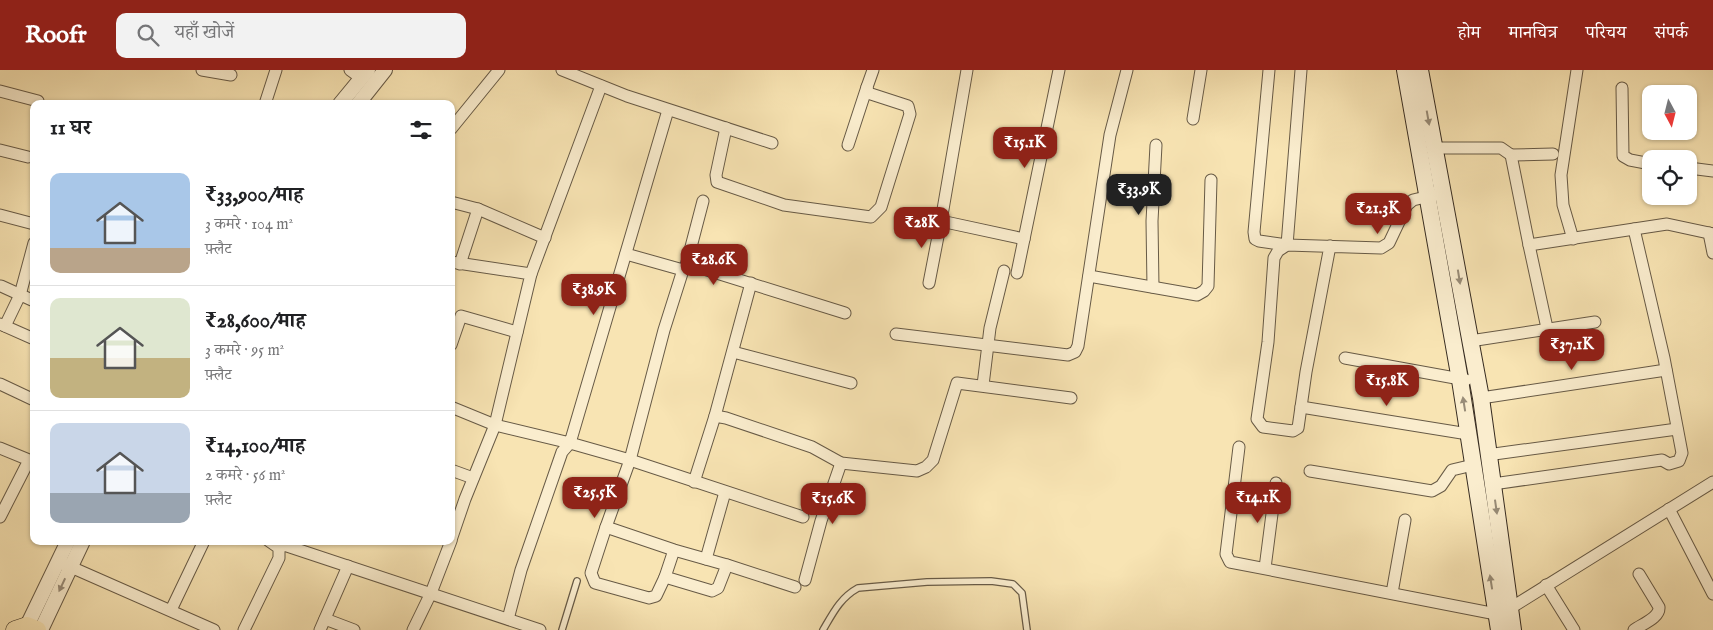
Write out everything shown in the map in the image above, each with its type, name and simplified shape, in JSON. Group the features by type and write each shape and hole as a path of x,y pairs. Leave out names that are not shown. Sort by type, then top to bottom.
{"main road":[{"path":"1405,70 1470,341 1481,398 1492,484 1501,618"},
{"path":"1420,70 1433,148 1435,194 1473,465 1501,618 1513,630"},
{"path":"0,624 27,629"}],"street":[{"path":"202,70 231,75"},
{"path":"266,100 276,70"},
{"path":"361,100 385,70"},
{"path":"455,124 500,70"},
{"path":"562,70 668,110 772,143"},
{"path":"848,145 873,70"},
{"path":"929,283 967,70"},
{"path":"1016,273 1059,70"},
{"path":"896,334 1068,355 1075,352 1078,346 1110,135 1126,70"},
{"path":"1193,118 1201,70"},
{"path":"1269,70 1254,232 1255,239 1287,245 1380,248 1389,243 1407,205 1413,200 1435,194"},
{"path":"1301,70 1287,245 1274,258 1268,342 1257,422 1263,427 1295,431 1298,428 1306,372 1330,246"},
{"path":"1573,239 1564,205 1561,175 1577,70"},
{"path":"342,100 359,73"},
{"path":"455,529 495,425 531,274 601,86"},
{"path":"726,128 716,182 784,205 871,217 881,207 910,110 908,106 872,96 868,93 867,86"},
{"path":"1622,88 1622,156 1642,162"},
{"path":"0,90 38,100"},
{"path":"508,619 521,570 562,452 570,443 668,110"},
{"path":"1152,287 1152,221 1156,145"},
{"path":"1433,148 1501,148 1511,155 1553,154"},
{"path":"0,150 28,157"},
{"path":"1511,155 1547,328"},
{"path":"1697,168 1713,168"},
{"path":"1089,276 1197,295 1204,291 1208,286 1211,180"},
{"path":"674,550 656,596 649,598 594,583 591,574 630,460 664,330 703,201"},
{"path":"455,203 478,209 545,238"},
{"path":"478,209 455,263 531,274"},
{"path":"0,214 30,223"},
{"path":"941,221 1024,239"},
{"path":"1529,245 1667,224 1711,233 1713,253"},
{"path":"1492,484 1662,460 1669,464 1679,461 1682,453 1666,370 1634,229"},
{"path":"626,254 684,268 691,265 845,312"},
{"path":"30,258 20,295 3,325 30,337"},
{"path":"983,385 990,328 1004,271"},
{"path":"694,482 715,416 751,283"},
{"path":"1,286 30,299"},
{"path":"455,332 460,316 518,332"},
{"path":"1470,341 1595,322"},
{"path":"733,352 851,383"},
{"path":"1345,358 1460,380 1478,381"},
{"path":"1481,398 1666,370"},
{"path":"715,416 812,447 841,463 917,471 926,467 933,460 957,382 1071,398"},
{"path":"0,384 30,398"},
{"path":"1301,407 1468,434"},
{"path":"455,409 495,425 630,460 803,517"},
{"path":"1487,455 1677,429"},
{"path":"1239,447 1226,554 1230,562 1392,593 1501,618 1546,585 1713,482"},
{"path":"0,448 30,460"},
{"path":"606,527 674,550 800,584 841,463"},
{"path":"0,517 26,466 30,464"},
{"path":"1310,471 1437,490 1452,470 1473,465"},
{"path":"455,471 473,478"},
{"path":"1266,568 1276,483"},
{"path":"706,559 724,492"},
{"path":"1669,509 1713,594"},
{"path":"1392,593 1405,520"},
{"path":"64,564 67,545"},
{"path":"27,629 64,564 80,545"},
{"path":"171,610 202,545"},
{"path":"275,545 279,548"},
{"path":"279,548 284,545 540,630"},
{"path":"413,630 431,593 449,545"},
{"path":"244,630 279,558 279,548"},
{"path":"64,564 214,630"},
{"path":"665,576 716,591 727,565"},
{"path":"320,630 348,566"},
{"path":"1634,630 1660,611 1638,574"},
{"path":"1546,585 1574,630"},
{"path":"325,619 354,630"}],"lane":[{"path":"823,630 839,603 848,593 858,588 926,582 991,580 1013,584 1022,593 1027,630"},
{"path":"562,630 577,581"}]}
